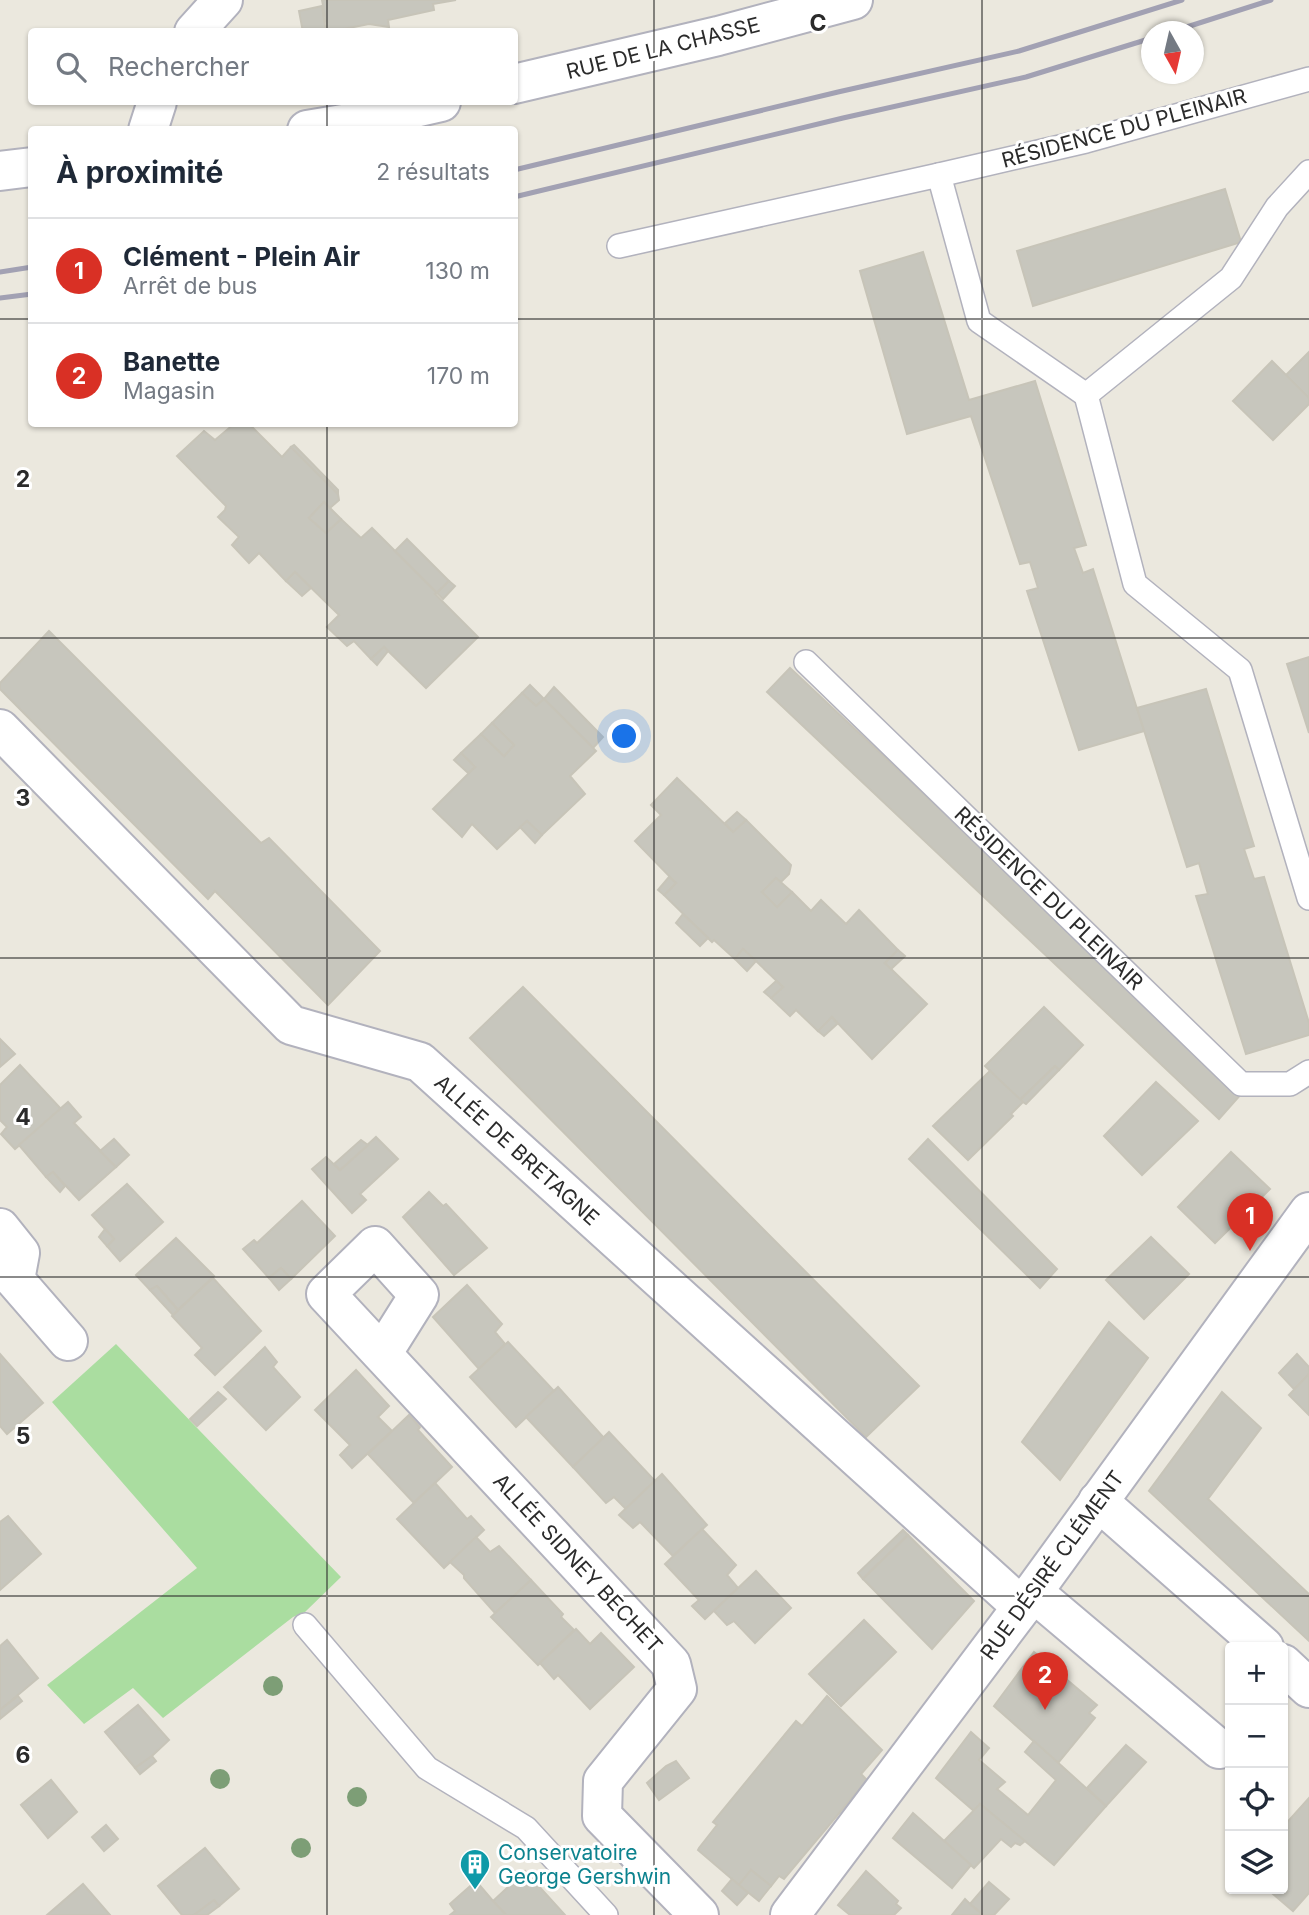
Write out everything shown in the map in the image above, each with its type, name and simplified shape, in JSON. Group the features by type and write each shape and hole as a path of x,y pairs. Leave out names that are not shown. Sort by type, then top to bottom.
{"street":[{"path":"198,28 223,0"},
{"name":"RUE DE LA CHASSE","path":"518,83 718,36 853,0"},
{"path":"149,126 157,105"},
{"path":"331,126 428,105"},
{"path":"0,171 28,168"},
{"name":"ALLÉE DE BRETAGNE","path":"0,729 290,1025 420,1062 1028,1600 1219,1749"},
{"name":"RUE DÉSIRÉ CLÉMENT","path":"790,1915 1028,1600 1309,1212"},
{"path":"0,1228 20,1253 15,1280 68,1340"},
{"name":"ALLÉE SIDNEY BECHET","path":"382,1354 671,1664 677,1689 603,1781 602,1816 699,1915"},
{"path":"1098,1501 1258,1642"},
{"path":"1288,1669 1309,1688"}],"lane":[{"name":"RÉSIDENCE DU PLEINAIR","path":"619,246 1086,141 1309,79"},
{"path":"1086,395 1231,278 1277,207 1309,172"},
{"path":"939,175 979,321 1086,395 1135,584 1240,670 1309,898"},
{"name":"RÉSIDENCE DU PLEINAIR","path":"806,662 1241,1084 1290,1084 1309,1072"},
{"path":"304,1625 427,1768 526,1828 606,1915"}],"green space":[{"path":"116,1344 341,1577 305,1612 293,1617 163,1718 133,1688 84,1724 47,1685 197,1568 52,1402"}],"building":[{"path":"322,0 456,0 433,4 434,10 388,20 389,27 369,24 327,28"},
{"path":"322,6 325,28 302,28 299,11"},
{"path":"1225,189 1241,242 1033,306 1017,251"},
{"path":"923,252 969,400 1035,381 1086,545 1074,548 1083,573 1093,569 1144,731 1079,750 1027,591 1038,588 1030,562 1020,564 971,416 907,434 860,271"},
{"path":"1309,352 1309,398 1286,375"},
{"path":"1272,361 1309,398 1309,404 1273,440 1233,401"},
{"path":"230,427 252,427 282,457 291,447 338,494 339,500 330,508 324,502 309,518 326,533 341,519 361,538 372,528 478,637 426,688 384,647 371,659 354,641 347,646 327,627 339,615 295,572 286,581 259,553 249,563 232,545 239,537 218,517 226,506 177,456 204,431 215,440"},
{"path":"294,445 338,490 338,494 291,447"},
{"path":"324,502 341,519 326,533 309,518"},
{"path":"407,539 449,581 437,593 395,551"},
{"path":"295,572 311,588 302,596 286,581"},
{"path":"449,581 455,586 443,599 437,593"},
{"path":"49,631 261,843 269,838 380,951 328,1005 215,891 208,899 0,689 0,683"},
{"path":"384,647 388,651 377,665 371,659"},
{"path":"1309,657 1309,733 1287,664"},
{"path":"790,668 1242,1093 1219,1119 767,692"},
{"path":"530,685 544,699 536,706 522,693"},
{"path":"554,687 603,737 593,748 544,699"},
{"path":"1206,689 1254,846 1244,849 1254,879 1264,877 1309,1023 1309,1035 1246,1054 1196,896 1208,894 1199,863 1187,867 1137,708"},
{"path":"522,693 536,706 544,699 596,751 570,776 585,794 542,835 527,821 497,849 472,824 462,837 433,809 475,767 461,753 481,734 504,756 514,745 492,723"},
{"path":"492,723 514,745 504,756 481,734"},
{"path":"461,753 475,767 468,773 454,760"},
{"path":"677,778 733,832 746,820 791,865 789,874 781,882 776,878 762,892 777,907 792,892 811,911 821,900 846,924 859,910 898,950 885,963 927,1004 872,1059 832,1017 818,1031 796,1010 790,1016 771,998 783,987 756,961 743,949 735,959 714,940 712,942 664,895 676,883 635,841 661,815 651,805"},
{"path":"737,812 746,820 733,832 725,823"},
{"path":"527,821 542,835 535,843 520,827"},
{"path":"669,877 676,883 664,895 658,890"},
{"path":"776,878 792,892 777,907 762,892"},
{"path":"683,914 708,938 700,946 676,923"},
{"path":"743,949 756,961 747,971 735,959"},
{"path":"898,950 905,956 891,969 885,963"},
{"path":"776,981 783,987 771,998 764,992"},
{"path":"523,987 919,1386 866,1437 470,1038"},
{"path":"1044,1007 1083,1045 1059,1070 1055,1066 1020,1100 985,1066"},
{"path":"832,1017 837,1024 824,1036 818,1031"},
{"path":"0,1039 15,1054 0,1067"},
{"path":"20,1065 61,1109 15,1149 1,1134 7,1127 0,1120 0,1085"},
{"path":"1055,1066 1059,1070 1026,1104 1020,1100"},
{"path":"990,1071 1023,1102 1011,1114 1013,1116 968,1160 933,1126"},
{"path":"1156,1082 1198,1121 1142,1175 1104,1136"},
{"path":"68,1102 81,1117 74,1123 116,1167 79,1200 53,1172 46,1177 19,1145"},
{"path":"376,1137 398,1159 360,1194 366,1200 352,1213 312,1169 326,1157 340,1170"},
{"path":"114,1139 129,1155 116,1167 100,1151"},
{"path":"928,1139 1057,1269 1040,1288 909,1159"},
{"path":"361,1140 368,1145 340,1170 334,1164"},
{"path":"1231,1152 1270,1189 1215,1243 1178,1207"},
{"path":"53,1172 65,1186 60,1192 46,1177"},
{"path":"127,1184 163,1222 120,1261 107,1246 114,1239 92,1215"},
{"path":"429,1192 443,1206 446,1204 487,1248 454,1275 403,1217"},
{"path":"302,1201 335,1236 291,1279 281,1268 269,1278 243,1249 254,1240 257,1243"},
{"path":"105,1229 114,1239 107,1246 99,1237"},
{"path":"1151,1237 1189,1274 1144,1319 1106,1280"},
{"path":"176,1238 214,1276 178,1310 157,1286 150,1290 136,1275"},
{"path":"281,1268 291,1279 279,1290 269,1278"},
{"path":"213,1278 261,1331 215,1375 195,1355 202,1348 172,1316"},
{"path":"467,1285 502,1324 495,1332 505,1344 479,1369 433,1317"},
{"path":"157,1286 178,1310 173,1315 150,1290"},
{"path":"1109,1322 1148,1358 1060,1480 1022,1442"},
{"path":"508,1342 554,1391 516,1427 470,1377"},
{"path":"265,1347 277,1362 273,1367 300,1397 266,1430 224,1387"},
{"path":"0,1354 43,1403 7,1434 0,1426"},
{"path":"1297,1354 1309,1367 1309,1374 1294,1389 1279,1373"},
{"path":"356,1370 389,1406 378,1417 392,1431 352,1468 340,1455 350,1445 315,1410"},
{"path":"1309,1374 1309,1415 1289,1395"},
{"path":"558,1387 604,1438 573,1467 526,1417"},
{"path":"218,1392 226,1399 197,1426 190,1419"},
{"path":"1222,1392 1261,1428 1208,1499 1309,1594 1309,1641 1149,1491"},
{"path":"409,1415 420,1427 418,1430 452,1467 414,1503 368,1454"},
{"path":"609,1432 655,1481 626,1509 614,1497 606,1503 573,1467"},
{"path":"662,1474 707,1525 673,1556 640,1522 633,1528 619,1515"},
{"path":"435,1483 467,1519 471,1516 484,1530 444,1568 397,1519"},
{"path":"8,1516 41,1554 0,1590 0,1522"},
{"path":"702,1529 736,1565 727,1575 738,1588 705,1619 692,1606 699,1600 665,1564"},
{"path":"903,1530 908,1535 863,1579 858,1573"},
{"path":"908,1535 974,1601 932,1649 863,1579"},
{"path":"476,1537 490,1552 499,1546 531,1580 495,1613 450,1562"},
{"path":"756,1571 791,1608 755,1643 734,1621 727,1625 714,1611"},
{"path":"531,1580 574,1630 538,1665 491,1617"},
{"path":"864,1620 896,1652 841,1706 809,1674"},
{"path":"576,1629 590,1644 601,1633 634,1667 590,1709 558,1675 554,1679 540,1663"},
{"path":"7,1640 38,1678 0,1710 0,1646"},
{"path":"1034,1652 1097,1705 1089,1713 1095,1718 1058,1763 994,1706"},
{"path":"18,1696 22,1701 0,1719 0,1710"},
{"path":"827,1696 882,1750 861,1774 867,1780 784,1879 779,1876 771,1886 751,1870 739,1885 698,1850 717,1825 713,1822 796,1721 802,1726"},
{"path":"138,1705 169,1740 135,1768 105,1732"},
{"path":"971,1732 989,1748 979,1760 1005,1782 997,1789 1028,1815 1056,1780 1025,1752 1034,1741 1106,1806 1054,1865 980,1804 974,1811 936,1778"},
{"path":"1126,1745 1146,1762 1106,1806 1087,1788"},
{"path":"152,1756 156,1761 140,1774 135,1768"},
{"path":"676,1761 689,1778 659,1800 647,1783"},
{"path":"51,1780 77,1812 48,1838 21,1805"},
{"path":"1309,1798 1309,1893 1293,1911 1273,1894 1288,1894 1288,1821"},
{"path":"980,1804 1025,1841 1020,1845 1015,1843 1011,1847 1001,1839 974,1868 944,1841"},
{"path":"913,1813 971,1865 952,1888 893,1838"},
{"path":"106,1825 118,1839 104,1851 92,1837"},
{"path":"205,1848 239,1889 219,1906 214,1900 194,1915 182,1915 158,1886"},
{"path":"751,1870 771,1886 759,1901 739,1885"},
{"path":"525,1871 565,1915 506,1915 493,1901"},
{"path":"866,1871 898,1901 896,1904 901,1908 894,1915 850,1915 838,1905"},
{"path":"732,1879 748,1893 737,1905 722,1891"},
{"name":"Conservatoire George Gershwin","path":"476,1881 506,1915 450,1915 455,1911 450,1904"},
{"path":"989,1882 1009,1899 994,1915 983,1915 970,1904"},
{"path":"83,1884 110,1915 47,1915"},
{"path":"965,1899 970,1904 983,1915 952,1915"},
{"path":"214,1900 219,1906 207,1915 194,1915"}],"railway":[{"path":"518,169 1019,51 1182,0"},
{"path":"1204,21 1271,0"},
{"path":"518,196 1026,77 1141,41"},
{"path":"0,272 28,268"},
{"path":"0,298 28,294"}],"place":[{"name":"Clément - Plein Air","path":"1250,1251"},
{"name":"Banette","path":"1045,1710"},
{"name":"Conservatoire George Gershwin","path":"475,1891"}]}
